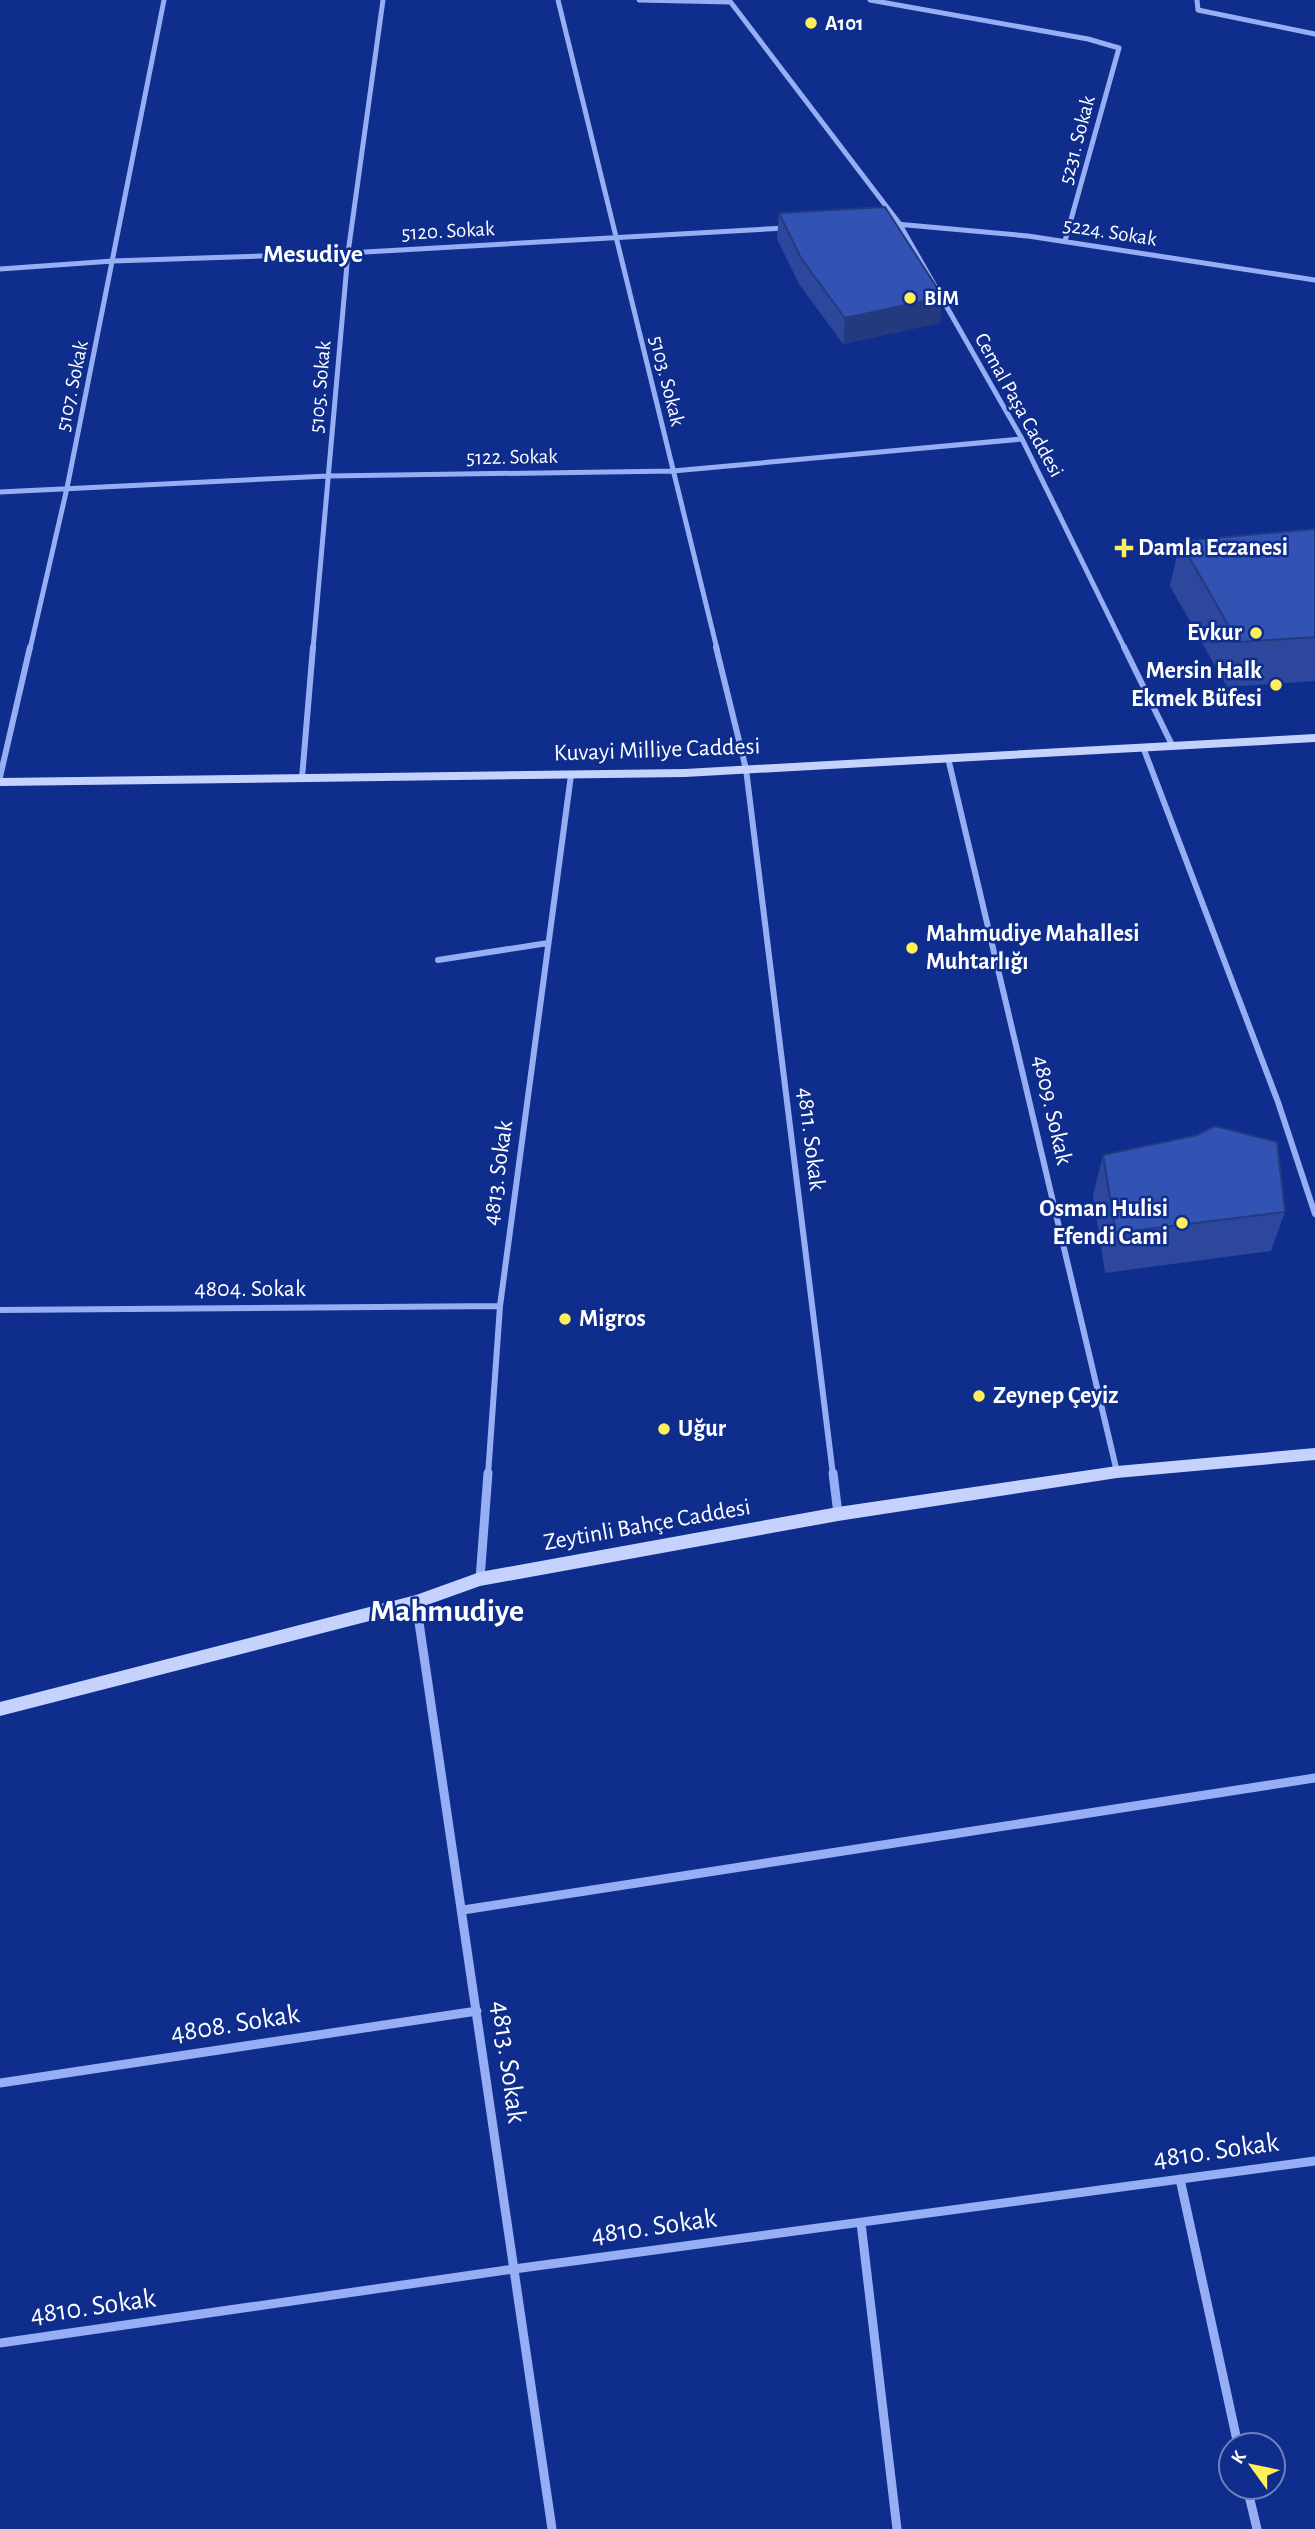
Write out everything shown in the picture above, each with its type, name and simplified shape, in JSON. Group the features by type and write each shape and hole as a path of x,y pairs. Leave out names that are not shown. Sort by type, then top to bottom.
{"street":[{"name":"5107. Sokak","path":"0,780 67,488 164,0"},
{"name":"5105. Sokak","path":"302,778 348,253 383,0"},
{"name":"5103. Sokak","path":"558,0 746,769"},
{"path":"639,0 730,1"},
{"name":"5231. Sokak","path":"870,0 1088,39 1118,48 1065,242"},
{"path":"1197,0 1198,10 1315,34"},
{"name":"Cemal Paşa Caddesi","path":"730,1 899,223 1022,439 1172,745"},
{"path":"872,224 899,223"},
{"name":"5224. Sokak","path":"899,223 1065,242 1315,280"},
{"name":"5120. Sokak","path":"0,270 113,261 348,253 791,228"},
{"name":"5122. Sokak","path":"0,492 328,476 673,471 1022,439"},
{"name":"Kuvayi Milliye Caddesi","path":"0,780 571,775 746,769 1315,737"},
{"path":"1143,747 1278,1102 1315,1214"},
{"name":"4809. Sokak","path":"948,758 1117,1472"},
{"name":"4811. Sokak","path":"746,769 838,1514"},
{"name":"4813. Sokak","path":"480,1579 500,1306 571,775"},
{"path":"438,960 548,943"},
{"name":"4804. Sokak","path":"0,1310 500,1306"},
{"name":"Zeytinli Bahçe Caddesi","path":"0,1709 416,1602 480,1579 838,1514 1117,1472 1315,1454"},
{"name":"4813. Sokak","path":"416,1602 552,2529"},
{"path":"463,1910 1315,1778"},
{"name":"4808. Sokak","path":"0,2083 477,2011"},
{"name":"4810. Sokak","path":"0,2343 514,2269 1315,2161"},
{"path":"1180,2179 1235,2431"},
{"path":"860,2223 897,2529"},
{"path":"1250,2501 1257,2529"}],"building":[{"path":"885,207 943,297 845,318 801,258 779,213"},
{"path":"1315,529 1315,637 1238,642 1180,541"},
{"path":"1215,1126 1277,1142 1285,1212 1116,1233 1103,1155 1197,1135"}],"place":[{"name":"A101","path":"811,23"},
{"name":"BİM","path":"910,298"},
{"name":"Damla Eczanesi","path":"1124,548"},
{"name":"Evkur","path":"1256,633"},
{"name":"Mersin Halk Ekmek Büfesi","path":"1276,685"},
{"name":"Mahmudiye Mahallesi Muhtarlığı","path":"912,948"},
{"name":"Osman Hulisi Efendi Cami","path":"1182,1223"},
{"name":"Migros","path":"565,1319"},
{"name":"Zeynep Çeyiz","path":"979,1396"},
{"name":"Uğur","path":"664,1429"}],"district":[{"name":"Mesudiye","path":"313,254"},
{"name":"Mahmudiye","path":"447,1611"}]}
